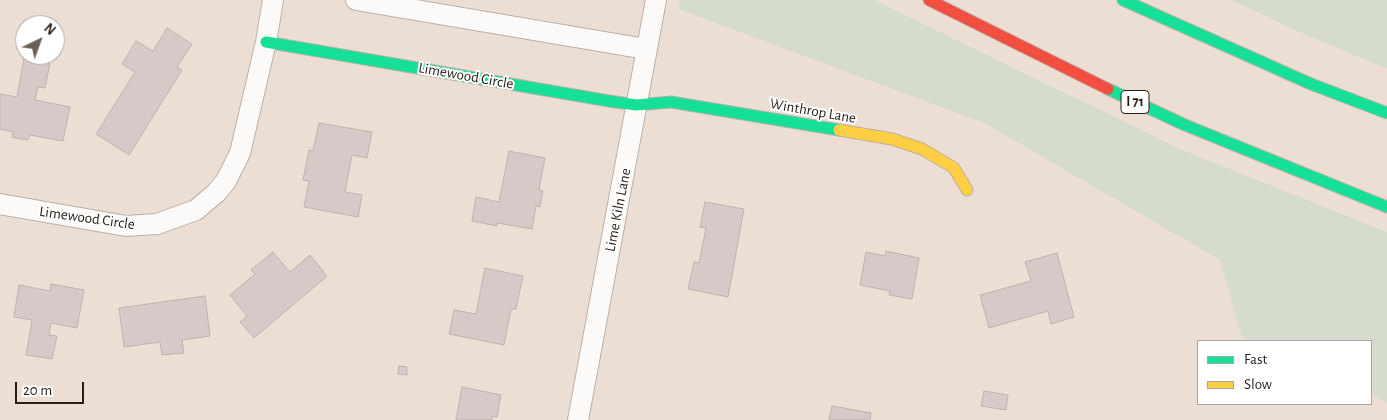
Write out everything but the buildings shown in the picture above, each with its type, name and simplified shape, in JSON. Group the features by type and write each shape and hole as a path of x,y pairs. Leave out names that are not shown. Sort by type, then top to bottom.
{"main road":[{"name":"I 71","path":"929,0 1051,62 1185,125 1347,192 1387,206"},
{"path":"1123,0 1311,84 1387,113"},
{"name":"Limewood Circle","path":"266,42 636,105"},
{"name":"Winthrop Lane","path":"636,105 671,102 901,142 922,148 954,168 967,190"}],"street":[{"name":"Limewood Circle","path":"0,204 126,226 157,224 196,210 216,193 234,167 240,152 252,93 266,42 273,0"},
{"path":"356,0 646,49"},
{"name":"Lime Kiln Lane","path":"578,420 626,172 636,105 656,0"}],"shaded area":[{"path":"680,0 874,0 1180,149 1387,232 1387,404 1372,394 1372,340 1250,340 1242,337 1220,260 984,123 678,9"},
{"path":"1232,0 1387,0 1387,69 1290,28"}],"traffic: fast":[{"path":"1123,0 1311,84 1387,113"},
{"path":"266,42 609,101 636,105 671,102 839,130"},
{"path":"1108,89 1185,125 1387,207"}],"traffic: slow":[{"path":"839,130 892,139 922,149 954,168 967,190"}],"traffic: jam":[{"path":"929,0 1108,89"}]}
